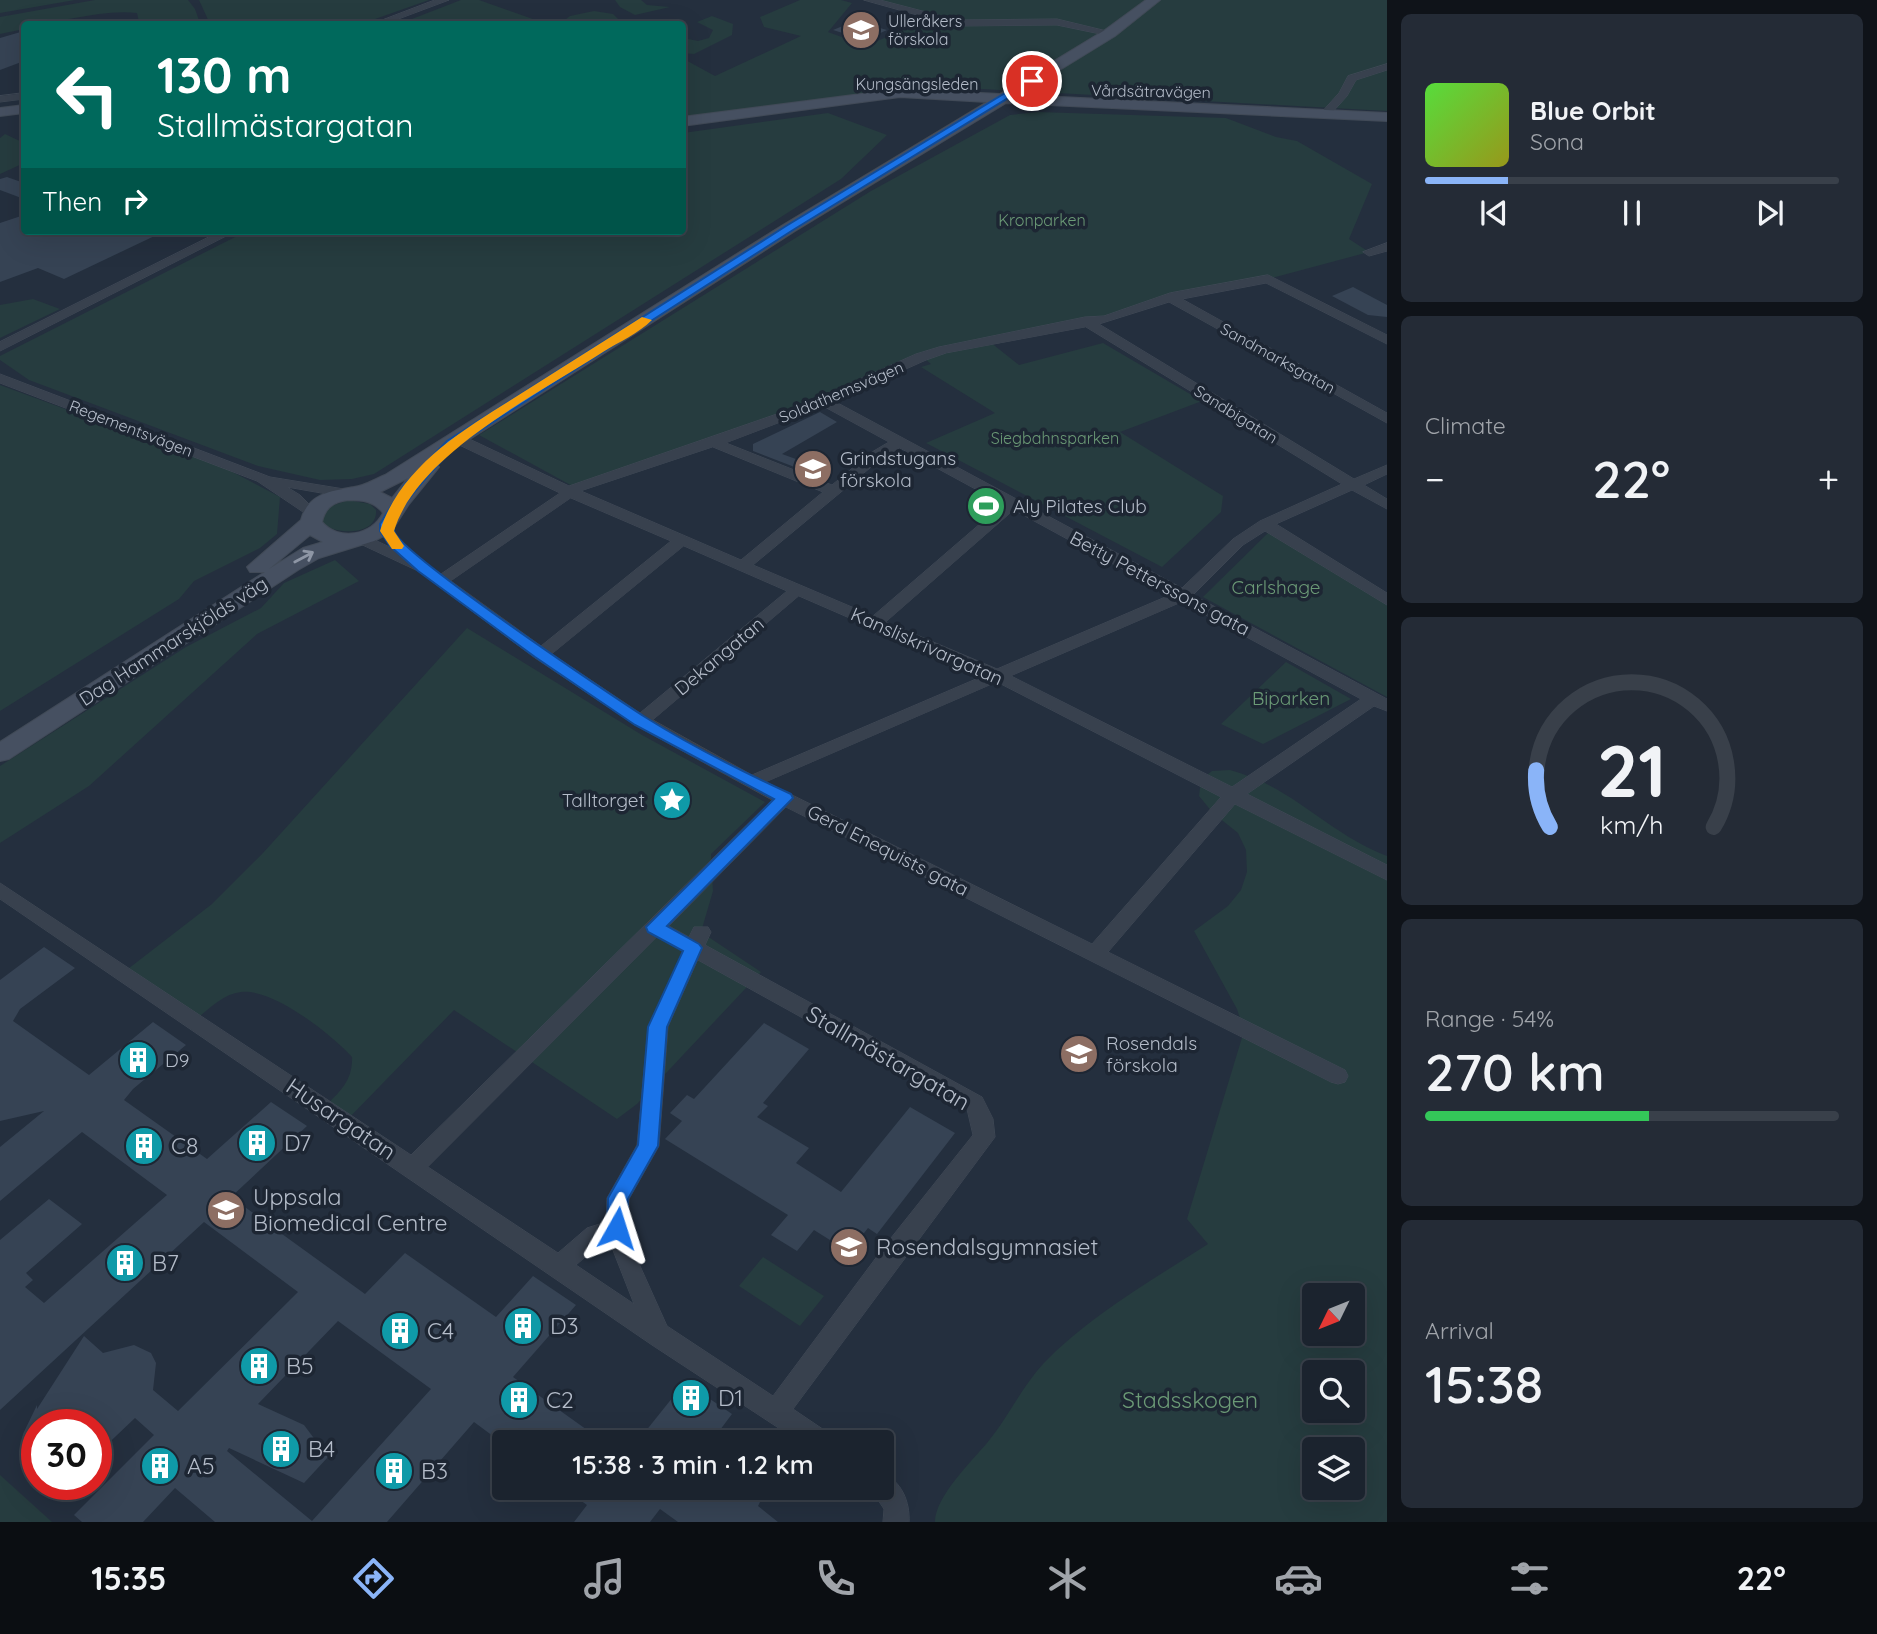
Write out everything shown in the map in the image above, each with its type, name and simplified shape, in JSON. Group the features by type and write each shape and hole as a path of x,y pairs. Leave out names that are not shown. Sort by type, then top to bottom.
{"main road":[{"path":"354,493 392,479 455,442 950,128 1095,29 1152,1"},
{"path":"948,94 978,92 995,96 1032,81 1111,33 1152,1"},
{"path":"1032,81 1029,88 1034,93 1085,101"},
{"name":"Kungsängsleden","path":"686,121 900,93 995,96"},
{"name":"Kungsängsleden","path":"838,102 995,96"},
{"name":"Vårdsätravägen","path":"995,96 1325,114 1386,124"},
{"name":"Vårdsätravägen","path":"995,96 1047,106 1263,111"},
{"path":"925,100 956,109 950,128"},
{"path":"950,128 1002,111 1047,106"},
{"path":"0,112 21,109"},
{"path":"390,518 410,487 455,442"},
{"path":"354,493 380,498 390,504 390,518"},
{"name":"Dag Hammarskjölds väg","path":"0,735 274,557 324,502 354,493"},
{"path":"311,518 323,535 355,539"},
{"name":"Dag Hammarskjölds väg","path":"0,753 290,565 311,553 373,534 390,518"}],"street":[{"path":"385,21 444,0"},
{"path":"869,0 957,23 986,25 1045,21 1111,33"},
{"path":"1325,114 1343,94 1352,78 1387,67"},
{"path":"0,99 21,96"},
{"path":"0,348 222,235"},
{"path":"1369,252 1387,247"},
{"name":"Soldathemsvägen","path":"442,580 512,526 570,492 714,443 944,350 1125,314 1170,297 1268,279 1385,337"},
{"name":"Sandmarksgatan","path":"1170,297 1387,419"},
{"name":"Sandbigatan","path":"1085,321 1387,505"},
{"name":"Regementsvägen","path":"0,378 262,478 306,505 311,518"},
{"name":"Betty Petterssons gata","path":"822,400 1380,702"},
{"name":"Kansliskrivargatan","path":"455,442 489,454 570,492 996,676 1387,873"},
{"path":"743,566 877,455 900,442"},
{"path":"714,443 833,491"},
{"path":"751,782 1184,595 1238,542 1265,524 1387,469"},
{"name":"Regementsvägen","path":"262,478 354,493"},
{"path":"875,623 1013,503"},
{"name":"Gerd Enequists gata","path":"390,518 387,531 395,543 423,568"},
{"path":"1265,524 1387,600"},
{"name":"Gerd Enequists gata","path":"355,539 423,568 541,654 641,721 751,782 1338,1076"},
{"path":"541,654 682,540"},
{"name":"Dekangatan","path":"641,721 797,590"},
{"path":"1095,954 1233,795 1380,702"},
{"path":"413,1168 785,798"},
{"name":"Husargatan","path":"0,890 660,1337 803,1430"},
{"name":"Stallmästargatan","path":"655,927 697,940 975,1103 982,1119 984,1137 895,1250 776,1412"},
{"path":"660,1337 625,1257 617,1228 618,1198 648,1146 657,1027 697,940"},
{"path":"558,1267 595,1235 617,1228"}],"green space":[{"path":"0,0 75,0 0,13"},
{"path":"95,0 188,0 199,21 139,21 137,13 123,12 59,21 21,21 21,30 0,34 0,17"},
{"path":"199,0 429,0 370,21 209,21"},
{"path":"461,0 479,0 538,21 407,21"},
{"path":"615,0 641,0 647,5 670,7 635,15 620,7"},
{"path":"800,0 841,0 852,3 828,32 866,46 930,18 869,0 1387,0 1387,111 965,88 885,91 686,118 686,60 715,76 801,36 764,27 760,17"},
{"path":"594,11 613,14 619,20 564,21 570,16"},
{"path":"712,16 733,24 732,35 694,54 686,53 686,39 698,41 709,38 713,30 697,22"},
{"name":"Kronparken","path":"1038,112 1226,118 1276,137 1297,141 1372,184 1349,239 1369,252 1268,279 1170,297 1125,314 944,350 800,408 576,488 479,435 871,191 1010,115"},
{"path":"828,113 887,135 841,179 374,474 352,479 320,480 258,466 29,380 0,360 0,356 239,235 686,235 686,133"},
{"path":"5,134 21,142 21,164 0,174 0,138"},
{"path":"33,299 60,309 0,338 0,305"},
{"name":"Siegbahnsparken","path":"990,342 1019,365 1103,343 1202,401 1120,432 1223,496 1221,512 1162,567 926,443 995,413 921,367 931,364 924,358"},
{"path":"0,385 225,468 280,497 277,534 260,548 194,581 179,599 0,711"},
{"path":"348,500 370,504 376,510 375,519 370,525 363,529 345,531 327,527 321,522 326,508"},
{"name":"Carlshage","path":"1269,532 1387,602 1387,697 1203,597"},
{"path":"335,560 359,581 257,634 89,786 0,843 0,766 186,647 261,608 284,583"},
{"path":"467,628 642,735 765,802 711,854 713,891 701,932 761,972 637,1104 617,1119 454,1010 346,1121 324,1107 348,1079 352,1057 301,1014 269,997 241,992 222,999 195,1020 124,972 212,904 263,853"},
{"name":"Biparken","path":"1286,662 1351,699 1263,744 1221,724"},
{"name":"Stadsskogen","path":"1230,770 1253,778 1273,787 1346,835 1387,856 1387,1522 935,1522 947,1491 995,1433 1043,1364 1101,1314 1208,1244 1187,1219 1244,1031 1237,1009 1194,931 1228,906 1241,890 1247,872 1246,850 1238,833 1213,813 1199,796 1201,780 1212,771"},
{"path":"763,1257 824,1296 800,1326 739,1286"},
{"path":"0,1475 21,1494 21,1500 28,1500 52,1522 0,1522"}],"building":[{"name":"Ulleråkers förskola","path":"855,21 887,30 865,40 833,30"},
{"path":"21,32 21,62 0,70 0,38"},
{"path":"7,177 21,182 21,198 0,190 0,179"},
{"path":"21,216 21,235 157,235 64,279 38,268 0,282 0,223"},
{"path":"1353,287 1387,305 1387,317 1368,315 1332,296"},
{"name":"Grindstugans förskola","path":"820,412 837,422 782,454 818,467 810,473 753,451 753,444"},
{"path":"44,947 75,968 20,1009 13,1021 89,1075 153,1022 186,1045 133,1089 124,1100 207,1159 271,1102 307,1126 231,1197 365,1294 405,1253 496,1317 533,1276 576,1305 513,1377 587,1430 492,1430 492,1435 474,1422 387,1522 215,1522 175,1488 143,1522 82,1522 74,1515 89,1500 112,1500 112,1477 154,1435 135,1418 112,1440 112,1409 37,1409 84,1336 103,1353 134,1345 151,1353 156,1363 153,1390 178,1411 298,1292 204,1222 0,1410 0,1240 49,1199 82,1224 26,1273 33,1280 25,1287 44,1303 167,1195 82,1132 0,1201 0,1147 44,1111 0,1121 0,980","holes":["338,1321 431,1389 312,1521 227,1451 229,1448 304,1483 328,1457 304,1425 258,1404"]},
{"name":"Rosendalsgymnasiet","path":"764,1023 809,1049 763,1103 768,1106 757,1117 809,1148 796,1163 841,1192 910,1107 955,1133 877,1234 868,1228 849,1252 814,1230 797,1251 771,1235 788,1215 665,1139 682,1121 670,1113 687,1095 694,1099"},
{"name":"D1","path":"685,1382 732,1414 720,1430 647,1430"},
{"path":"580,1500 761,1500 758,1506 778,1522 678,1522 660,1509 650,1522 574,1522 587,1505"}],"slow traffic":[{"path":"397,546 387,531 387,524 393,512 410,487 451,444 646,320"}],"place":[{"name":"Ulleråkers förskola","path":"861,30"},
{"name":"Grindstugans förskola","path":"813,469"},
{"name":"Aly Pilates Club","path":"986,506"},
{"name":"Talltorget","path":"672,800"},
{"name":"Rosendals förskola","path":"1079,1054"},
{"name":"D9","path":"138,1060"},
{"name":"D7","path":"257,1143"},
{"name":"C8","path":"144,1146"},
{"name":"Uppsala Biomedical Centre","path":"226,1210"},
{"name":"Rosendalsgymnasiet","path":"849,1247"},
{"name":"B7","path":"125,1263"},
{"name":"D3","path":"523,1326"},
{"name":"C4","path":"400,1331"},
{"name":"B5","path":"259,1366"},
{"name":"D1","path":"691,1398"},
{"name":"C2","path":"519,1400"},
{"name":"B4","path":"281,1449"},
{"name":"A5","path":"160,1466"},
{"name":"B3","path":"394,1471"}],"route":[{"path":"617,1228 618,1198 648,1146 652,1123 657,1027 693,948 655,927 785,798 641,721 541,654 423,568 395,543 387,531 387,524 410,487 451,444 789,228 1032,81"}]}
